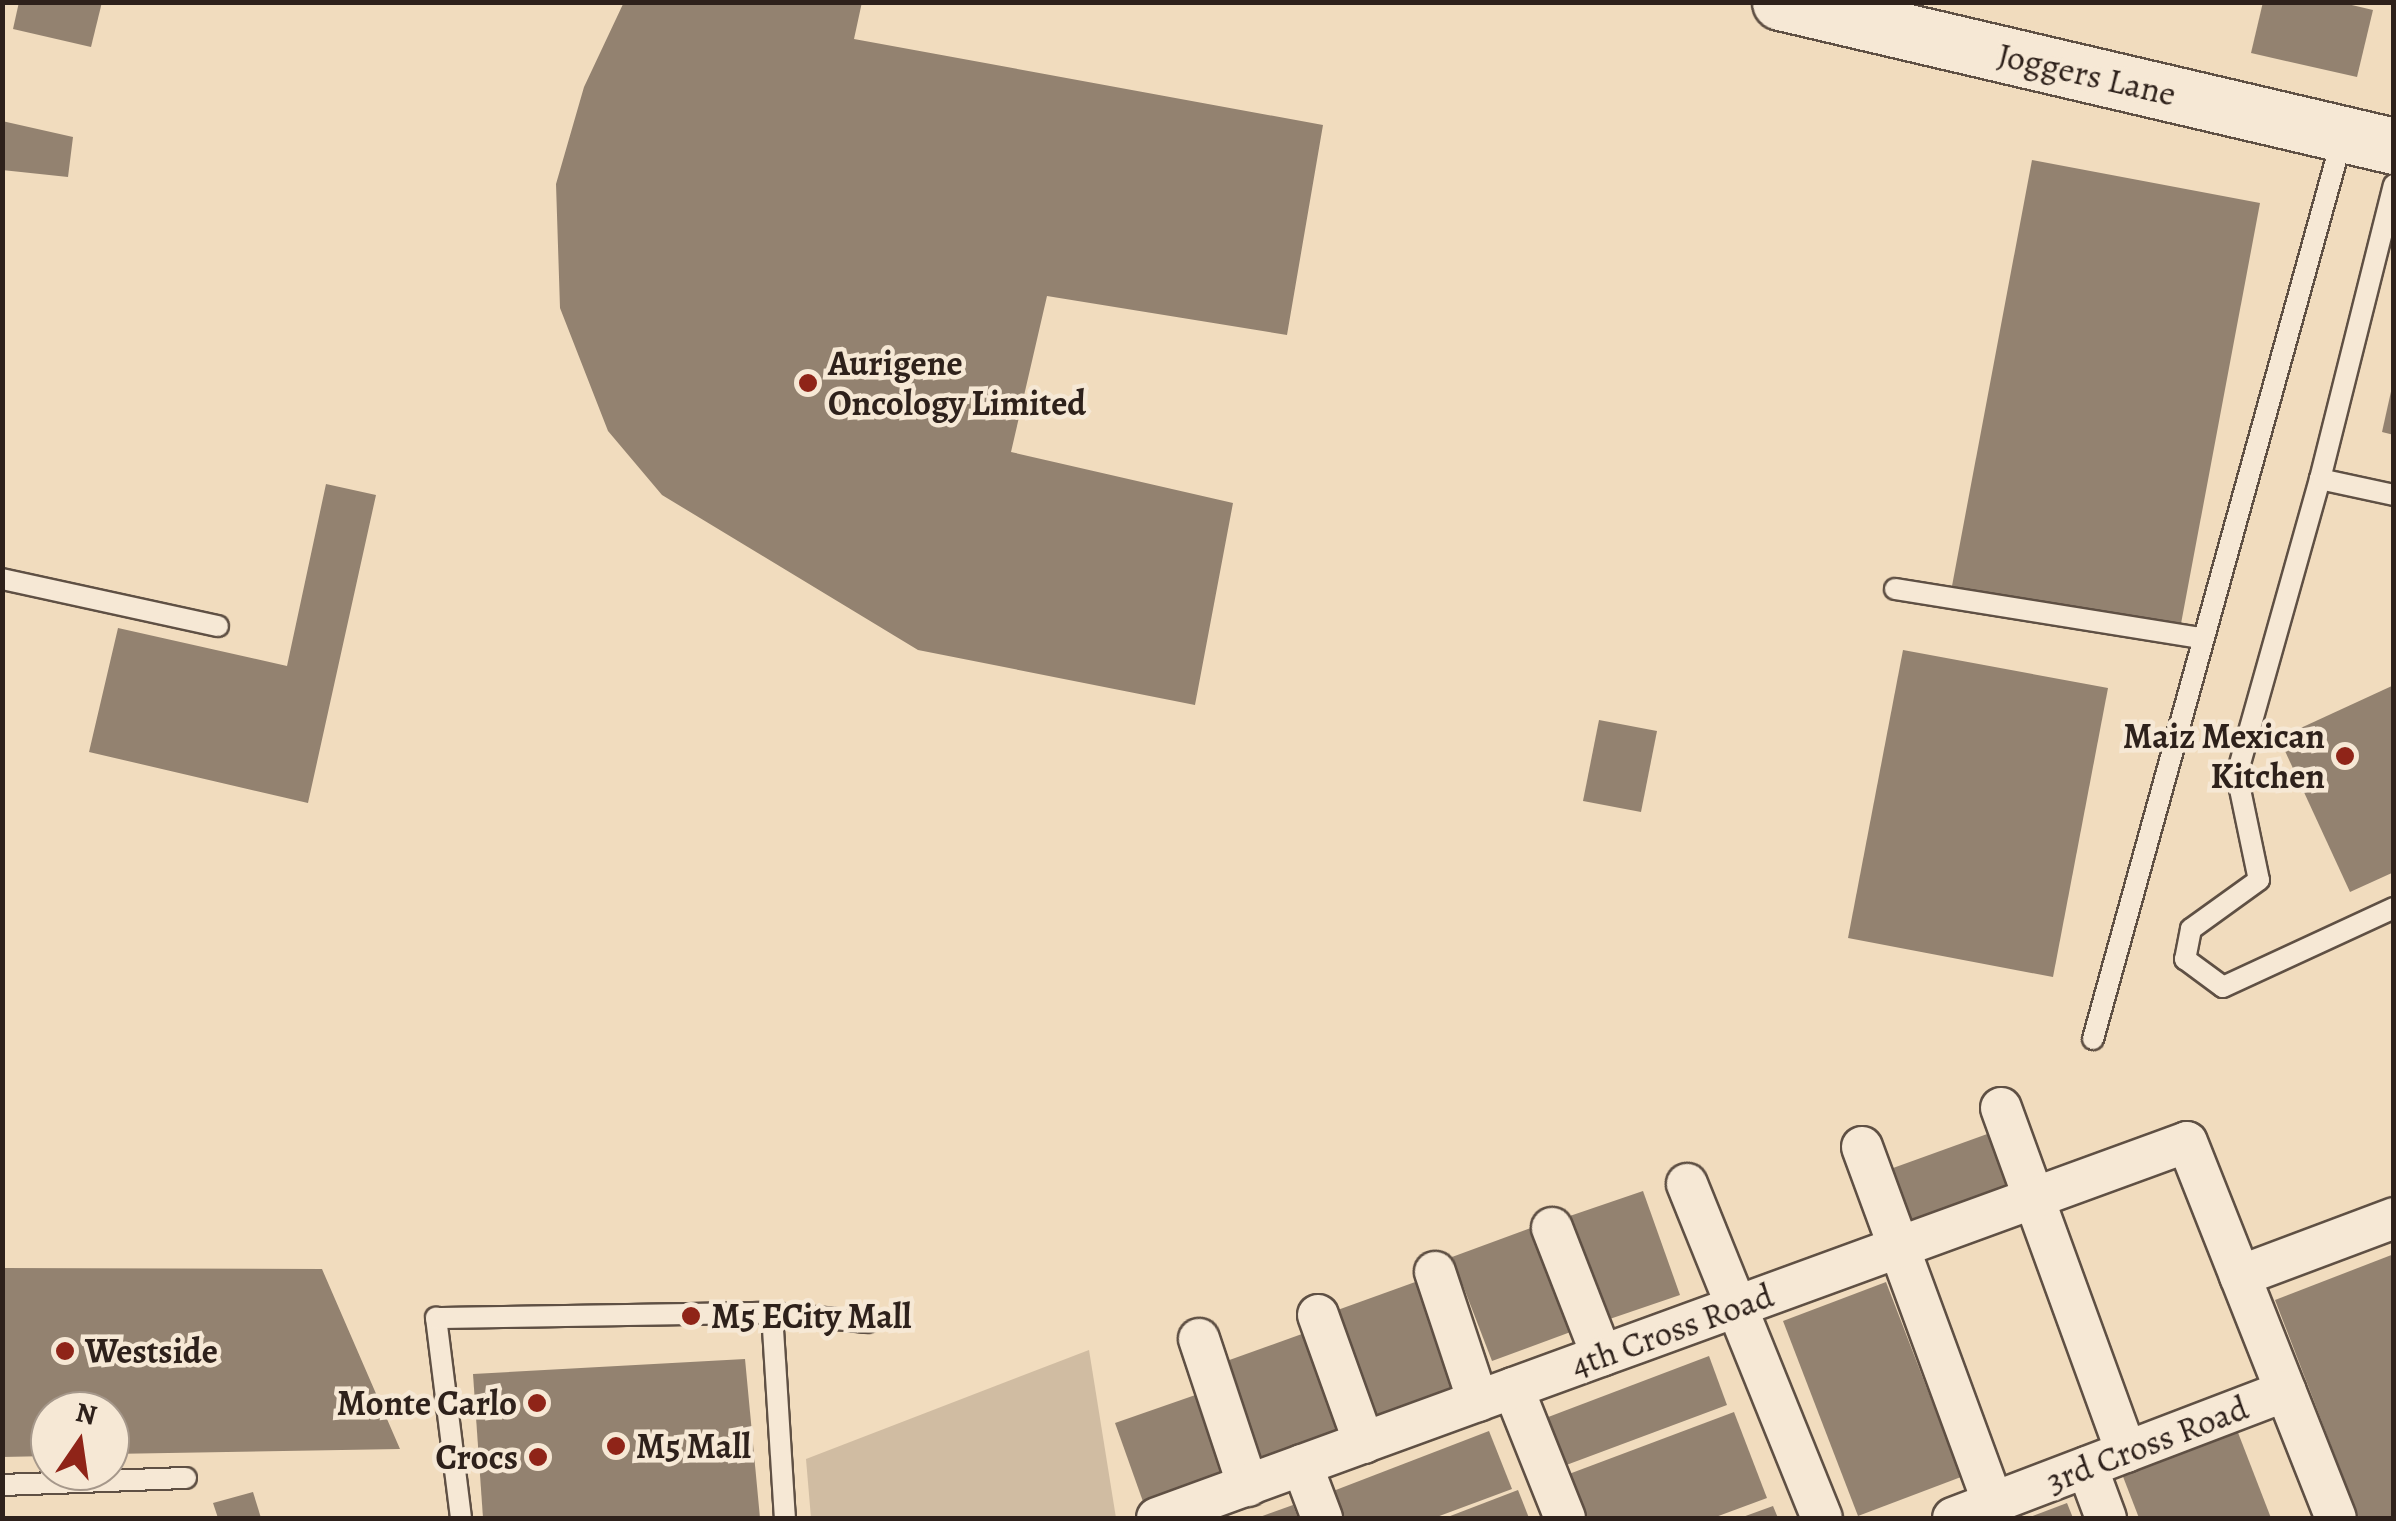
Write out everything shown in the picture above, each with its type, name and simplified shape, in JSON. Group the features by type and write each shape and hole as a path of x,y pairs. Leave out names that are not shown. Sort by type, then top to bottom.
{"street":[{"name":"Joggers Lane","path":"1780,2 2368,140"},
{"path":"2001,1108 2126,1452"},
{"name":"4th Cross Road","path":"1158,1518 2188,1142 2240,1276"},
{"path":"1862,1147 1993,1503"},
{"path":"1686,1184 1822,1518"},
{"path":"2336,1518 2240,1276 2394,1218"},
{"path":"1552,1228 1602,1356"},
{"path":"1435,1272 1496,1395 1565,1518"},
{"path":"1318,1315 1364,1443"},
{"path":"1199,1340 1248,1486"},
{"name":"3rd Cross Road","path":"1952,1518 2286,1391"},
{"path":"1302,1465 1322,1518"},
{"path":"2087,1467 2106,1518"}],"lane":[{"path":"2092,1039 2202,638 2368,140"},
{"path":"2394,185 2390,216 2237,775 2259,880 2191,929 2184,959 2222,987 2394,908"},
{"path":"2320,479 2394,495"},
{"path":"2,579 218,626"},
{"path":"1895,589 2202,638"},
{"path":"772,1313 785,1518"},
{"path":"462,1518 436,1318 772,1313 868,1322"},
{"path":"2,1485 186,1478"}],"shaded area":[{"path":"1089,1350 1116,1518 811,1518 806,1459"}],"building":[{"path":"19,2 102,2 91,47 13,29"},
{"name":"Aurigene Oncology Limited","path":"624,2 862,2 854,39 1323,125 1287,335 1047,296 1011,452 1233,503 1195,705 918,650 662,495 608,431 560,308 556,184 584,87"},
{"path":"2263,2 2339,2 2373,10 2357,77 2251,53"},
{"path":"2,121 73,137 68,177 2,170"},
{"path":"2032,160 2260,203 2180,629 1952,586"},
{"path":"2394,388 2394,435 2382,432"},
{"path":"326,484 376,495 308,803 89,752 118,628 287,666"},
{"path":"1903,650 2108,688 2053,977 1848,938"},
{"path":"2394,685 2394,872 2350,892 2279,738"},
{"path":"1599,720 1657,731 1641,812 1583,801"},
{"path":"1990,1133 2011,1192 1904,1231 1882,1172"},
{"path":"1643,1191 1680,1295 1598,1323 1561,1219"},
{"path":"1536,1226 1576,1330 1492,1361 1452,1257"},
{"path":"2394,1254 2394,1518 2359,1518 2275,1300"},
{"path":"2,1268 322,1269 400,1449 130,1454 130,1391 30,1391 30,1456 2,1457"},
{"path":"1418,1281 1458,1388 1370,1419 1332,1312"},
{"path":"1886,1282 1961,1477 1858,1516 1783,1321"},
{"path":"1313,1330 1349,1432 1258,1465 1221,1363"},
{"path":"1709,1356 1727,1405 1561,1467 1543,1419"},
{"name":"M5 Mall","path":"745,1359 760,1518 483,1518 473,1374"},
{"path":"1204,1392 1235,1479 1146,1510 1115,1423"},
{"path":"1734,1412 1767,1498 1713,1518 1586,1518 1569,1474"},
{"path":"2237,1430 2271,1518 2139,1518 2122,1474"},
{"path":"1489,1431 1512,1489 1434,1518 1338,1518 1328,1493"},
{"path":"1518,1490 1529,1518 1445,1518"},
{"path":"253,1492 261,1518 218,1518 213,1503"},
{"path":"2067,1503 2073,1518 2027,1518"},
{"path":"1293,1505 1298,1518 1257,1518"},
{"path":"1773,1506 1778,1518 1740,1518"}],"place":[{"name":"Aurigene Oncology Limited","path":"808,383"},
{"name":"Maiz Mexican Kitchen","path":"2345,756"},
{"name":"M5 ECity Mall","path":"691,1316"},
{"name":"Westside","path":"65,1351"},
{"name":"Monte Carlo","path":"537,1403"},
{"name":"M5 Mall","path":"616,1446"},
{"name":"Crocs","path":"538,1457"}]}
